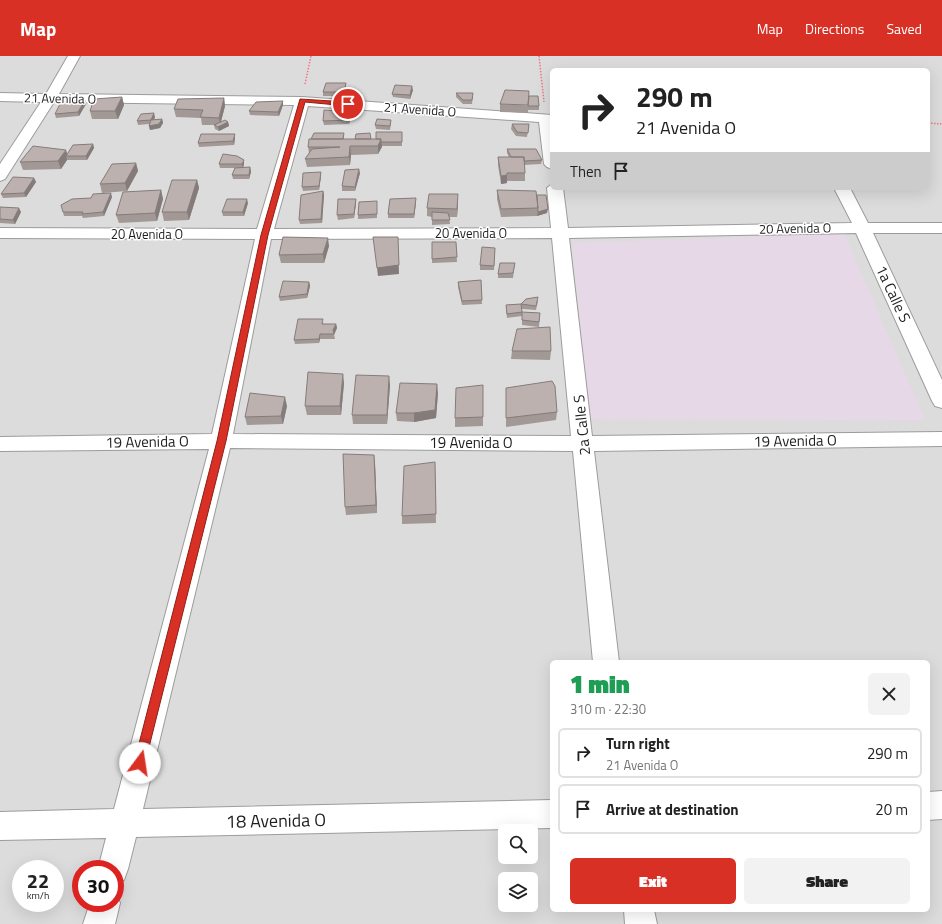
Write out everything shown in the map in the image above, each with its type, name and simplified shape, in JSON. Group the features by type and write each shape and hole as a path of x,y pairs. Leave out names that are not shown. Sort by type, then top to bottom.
{"street":[{"path":"0,176 50,98 74,56"},
{"name":"21 Avenida O","path":"0,97 302,101 549,118"},
{"path":"115,860 222,441 264,235 302,101"},
{"path":"549,118 550,133"},
{"name":"2a Calle S","path":"555,190 584,444 606,660"},
{"name":"1a Calle S","path":"843,190 862,227 942,401"},
{"name":"20 Avenida O","path":"0,233 264,235 561,233 862,227 942,228"},
{"name":"19 Avenida O","path":"0,444 222,441 584,444 942,439"},
{"path":"930,806 942,805"},
{"name":"18 Avenida O","path":"0,826 550,814"},
{"path":"99,924 102,912"},
{"path":"638,912 641,924"}],"path":[{"path":"302,101 311,56"},
{"path":"538,56 549,118"},
{"path":"930,123 942,124"}],"shaded area":[{"path":"0,56 942,56 942,924 0,924"},
{"path":"844,234 925,420 590,419 572,243"}],"building":[{"path":"326,83 346,83 344,92 323,92"},
{"path":"395,85 412,86 410,95 392,94"},
{"path":"505,90 529,91 528,105 500,104"},
{"path":"456,93 473,93 472,100 463,100"},
{"path":"529,96 538,96 539,106 528,106"},
{"path":"122,97 115,111 90,111 94,99"},
{"path":"224,98 219,118 200,117 203,110 174,109 178,99"},
{"path":"85,100 78,112 55,114 61,102"},
{"path":"283,101 278,112 249,111 256,102"},
{"path":"324,110 351,112 349,120 323,121"},
{"path":"154,113 151,120 137,121 141,114"},
{"path":"162,119 159,124 149,126 151,120"},
{"path":"377,119 391,120 390,126 375,125"},
{"path":"225,120 228,122 218,127 214,125"},
{"path":"512,124 529,124 528,133 517,132"},
{"path":"376,132 402,132 402,142 381,142 381,139 376,139"},
{"path":"314,133 344,133 343,139 311,139"},
{"path":"370,133 371,139 355,139 356,134"},
{"path":"201,134 235,134 233,141 198,143"},
{"path":"309,139 381,139 378,146 350,146 349,157 305,159 312,149 340,147 308,147"},
{"path":"93,144 86,156 66,156 73,145"},
{"path":"33,146 66,150 58,161 20,162"},
{"path":"507,149 536,149 542,160 524,161 524,157 511,157"},
{"path":"223,154 237,156 244,160 242,164 219,164"},
{"path":"498,157 524,157 525,173 507,173 507,175 501,176"},
{"path":"136,163 125,183 100,184 112,164"},
{"path":"250,167 249,175 232,175 235,168"},
{"path":"359,169 355,187 342,186 345,170"},
{"path":"321,172 319,186 302,187 303,173"},
{"path":"13,177 34,178 24,193 1,194"},
{"path":"172,180 197,180 187,212 162,212"},
{"path":"161,190 155,213 116,215 123,192"},
{"path":"497,190 536,191 538,208 501,209"},
{"path":"323,191 321,219 299,220 301,195"},
{"path":"111,193 103,212 82,214 83,212 63,212 61,205 72,199 91,198 93,194"},
{"path":"429,194 458,194 457,209 427,208"},
{"path":"537,195 546,195 548,209 538,212"},
{"path":"416,198 414,214 388,214 390,199"},
{"path":"227,199 247,199 243,212 222,212"},
{"path":"338,199 356,199 354,214 337,215"},
{"path":"377,201 377,214 358,215 359,202"},
{"path":"0,207 19,208 13,220 0,219"},
{"path":"432,212 448,213 450,220 432,220"},
{"path":"283,237 328,238 323,254 279,255"},
{"path":"373,237 398,237 399,265 377,268"},
{"path":"432,242 456,242 457,257 432,259"},
{"path":"482,247 495,248 494,266 480,265"},
{"path":"500,263 515,263 513,273 498,274"},
{"path":"481,280 482,300 462,301 458,282"},
{"path":"283,281 309,282 307,294 279,297"},
{"path":"538,297 536,306 521,304 526,299"},
{"path":"521,304 522,312 507,314 506,305"},
{"path":"522,312 540,313 539,322 522,320"},
{"path":"298,319 323,319 322,324 336,324 333,330 334,334 320,334 319,339 294,340"},
{"path":"550,327 551,351 512,351 517,329"},
{"path":"308,372 343,374 340,406 305,406"},
{"path":"356,375 389,376 387,415 352,415"},
{"path":"552,381 555,386 557,412 506,418 506,388"},
{"path":"400,383 437,384 435,410 414,413 396,413"},
{"path":"483,385 483,417 455,418 456,388"},
{"path":"250,393 285,397 281,416 245,417"},
{"path":"343,454 374,455 376,505 345,507"},
{"path":"435,462 436,514 402,516 404,466"}],"route":[{"path":"140,763 222,441 264,235 302,101 348,104"}]}
